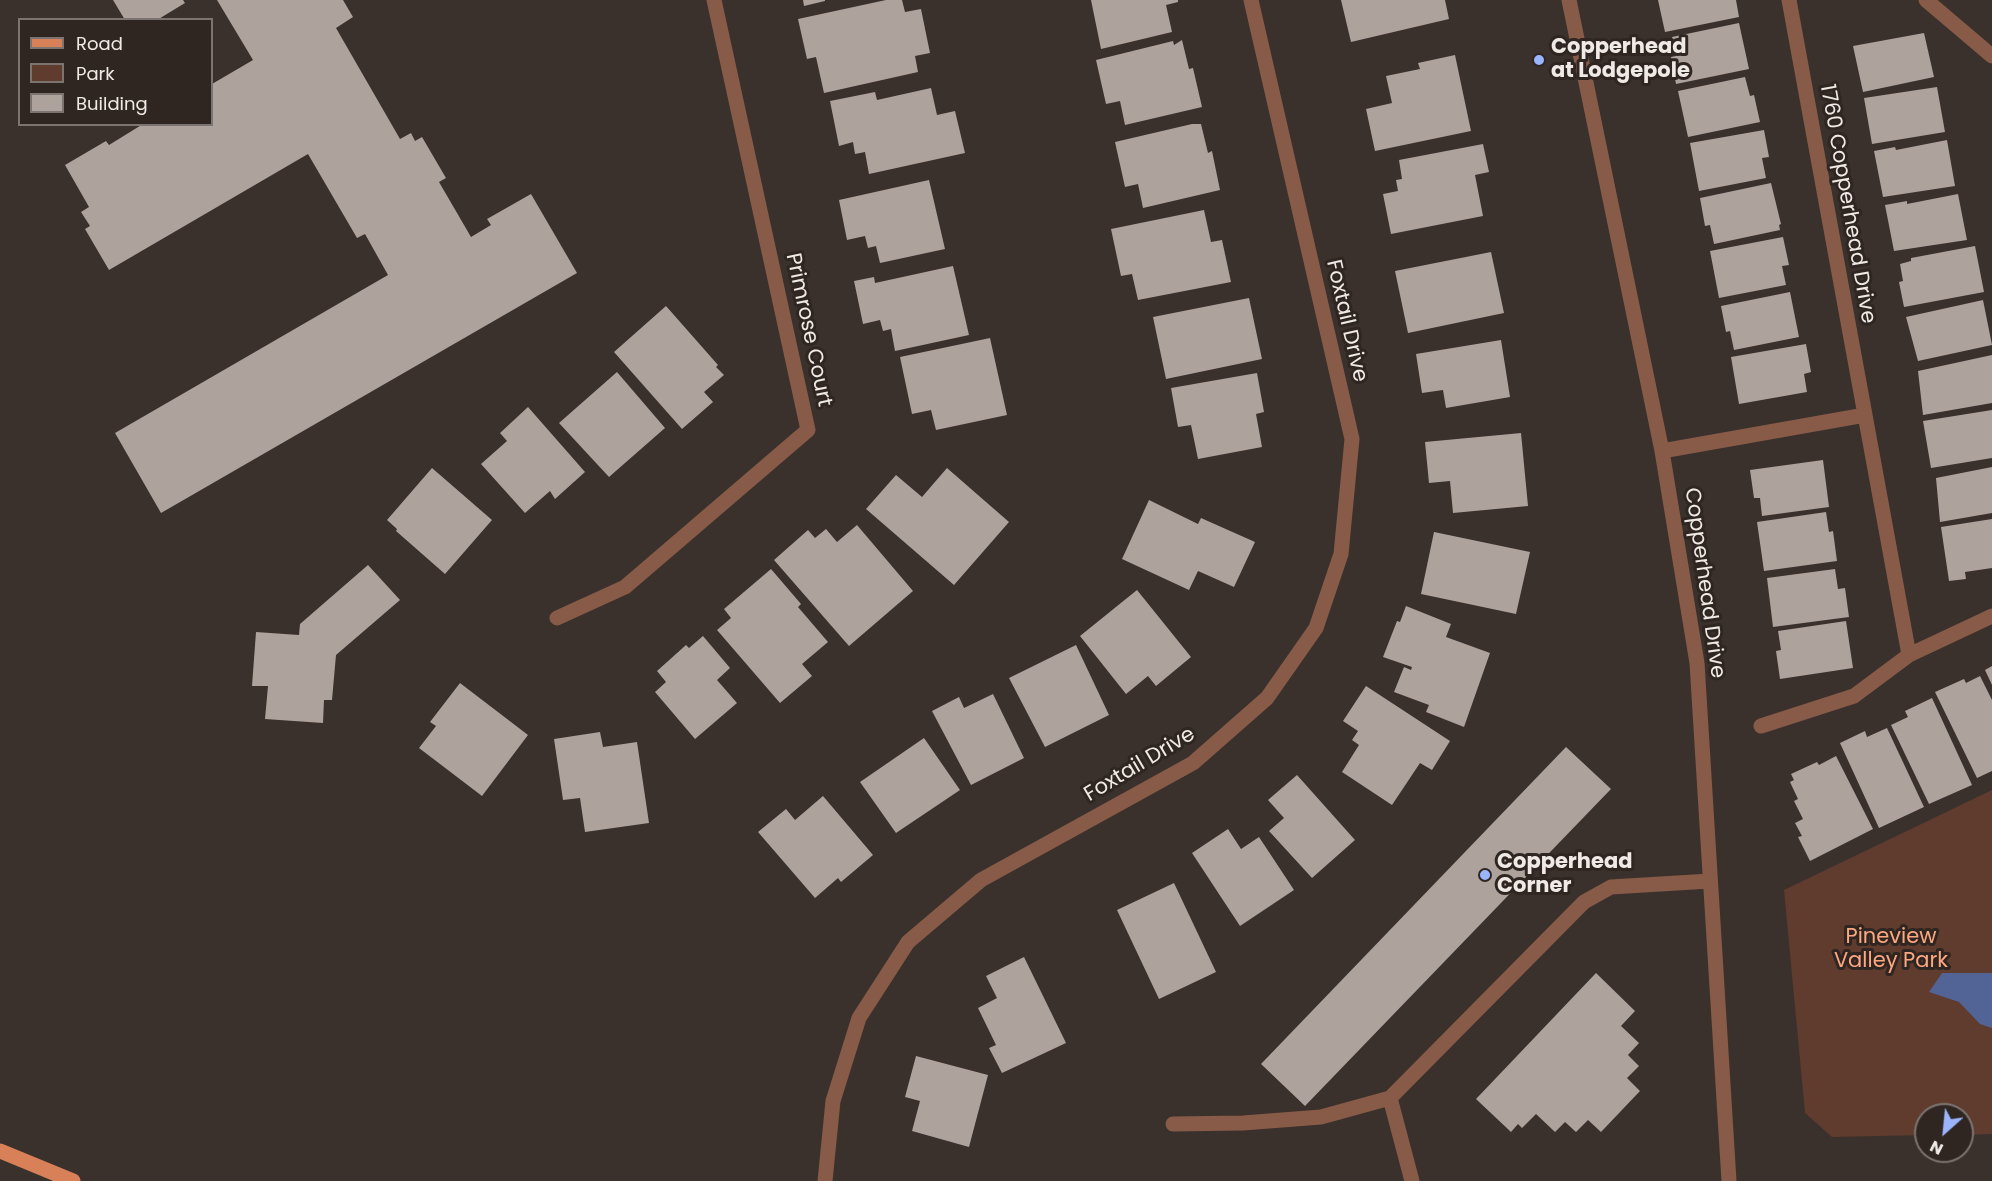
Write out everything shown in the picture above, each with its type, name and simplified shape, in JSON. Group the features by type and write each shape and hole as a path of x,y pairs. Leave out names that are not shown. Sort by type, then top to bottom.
{"main road":[{"path":"0,1151 73,1181"}],"street":[{"name":"Primrose Court","path":"557,618 626,587 808,430 714,0"},
{"name":"Foxtail Drive","path":"825,1181 833,1101 859,1018 908,942 981,880 1193,763 1267,698 1316,628 1341,554 1352,439 1251,0"},
{"name":"Copperhead Drive","path":"1569,0 1662,451 1697,663 1729,1181"},
{"name":"1760 Copperhead Drive","path":"1789,0 1909,655"},
{"path":"1926,0 1992,56"},
{"path":"1662,451 1865,415"},
{"path":"1761,726 1854,696 1909,655 1992,616"},
{"path":"1173,1124 1244,1123 1321,1117 1390,1098 1584,902 1611,887 1710,881"},
{"path":"1390,1098 1412,1181"}],"green space":[{"name":"Pineview Valley Park","path":"1992,790 1992,1134 1974,1135 1974,1103 1914,1103 1914,1135 1832,1137 1805,1113 1784,890"}],"water":[{"path":"1942,973 1992,973 1992,1028 1980,1024 1959,1002 1929,992"}],"building":[{"path":"113,0 183,0 185,3 160,18 124,18"},
{"path":"217,0 343,0 353,17 336,28 400,139 411,133 415,141 422,137 446,178 439,182 471,237 491,225 487,219 531,194 577,273 161,513 115,433 388,275 365,234 357,238 308,154 109,270 85,229 90,226 81,212 89,207 65,165 106,141 109,145 140,126 213,126 213,83 253,60"},
{"path":"803,0 825,0 825,1 804,6"},
{"path":"886,0 902,0 905,12 921,9 930,53 915,56 918,72 824,93 816,57 807,59 798,19"},
{"path":"1091,0 1178,0 1178,2 1166,5 1172,32 1101,49"},
{"path":"1341,0 1445,0 1449,19 1351,42"},
{"path":"1658,0 1736,0 1739,17 1665,32"},
{"path":"1739,23 1749,69 1676,84 1671,57 1676,56 1672,37"},
{"path":"1924,33 1934,77 1863,92 1853,46"},
{"path":"1182,40 1189,69 1193,68 1202,107 1125,125 1120,101 1106,104 1096,60 1173,41 1174,45"},
{"path":"1455,55 1471,131 1375,151 1366,109 1392,103 1386,76 1420,69 1418,63"},
{"path":"1745,77 1750,96 1754,95 1760,122 1688,137 1678,91"},
{"path":"1937,87 1945,132 1872,144 1864,98"},
{"path":"931,88 937,115 955,111 965,153 869,174 865,152 855,154 853,142 839,146 830,101 875,92 877,100"},
{"path":"1192,124 1201,124 1208,153 1212,151 1220,190 1143,208 1138,184 1125,187 1115,142"},
{"path":"1764,130 1769,157 1762,158 1766,178 1699,191 1690,143"},
{"path":"1947,140 1955,186 1883,197 1874,151 1895,147 1896,150"},
{"path":"1483,144 1489,172 1475,175 1483,216 1391,234 1383,194 1398,191 1396,180 1402,179 1399,160"},
{"path":"929,180 945,249 880,263 876,246 868,248 865,236 847,240 839,200"},
{"path":"1771,183 1781,224 1779,225 1780,230 1714,244 1710,225 1705,226 1700,198"},
{"path":"1958,194 1967,240 1894,251 1885,205 1907,201 1907,204"},
{"path":"1204,210 1211,242 1222,240 1231,282 1138,300 1132,274 1121,276 1111,229"},
{"path":"1783,237 1789,265 1782,266 1786,285 1719,298 1710,251"},
{"path":"1975,246 1984,292 1904,307 1899,282 1903,281 1900,264 1911,261 1911,258"},
{"path":"1491,252 1504,313 1408,333 1395,271"},
{"path":"953,266 969,335 895,351 891,329 883,331 880,320 863,324 854,281 874,277 875,283"},
{"path":"1790,292 1799,337 1734,350 1730,331 1726,332 1721,306"},
{"path":"1249,298 1262,359 1166,379 1153,317"},
{"path":"1983,300 1992,345 1918,361 1906,317"},
{"path":"666,306 718,365 716,367 724,375 704,392 713,402 682,429 614,352"},
{"path":"990,338 1007,415 936,430 931,410 912,414 900,357"},
{"path":"1501,340 1510,397 1446,408 1443,390 1422,393 1416,354"},
{"path":"1806,344 1811,372 1804,374 1807,392 1739,404 1731,357"},
{"path":"1992,355 1992,403 1923,415 1918,371"},
{"path":"617,372 665,428 609,477 559,423"},
{"path":"1257,373 1264,412 1256,414 1262,447 1198,459 1191,425 1178,427 1171,388"},
{"path":"528,407 585,472 555,499 550,491 525,513 481,464 507,441 500,433"},
{"path":"1992,410 1992,458 1931,468 1923,421"},
{"path":"1521,433 1528,506 1453,513 1450,481 1429,483 1425,442"},
{"path":"1823,460 1829,507 1762,516 1760,498 1754,498 1750,470"},
{"path":"1992,467 1992,513 1940,522 1936,478"},
{"path":"432,468 492,520 445,574 396,531 397,529 387,520"},
{"path":"947,468 1009,522 954,585 866,509 896,475 922,497"},
{"path":"1149,500 1198,524 1201,518 1255,542 1234,587 1198,571 1189,590 1122,559"},
{"path":"1826,512 1829,532 1833,531 1837,561 1764,571 1757,522"},
{"path":"1992,519 1992,568 1965,572 1966,579 1949,581 1941,527"},
{"path":"857,525 913,591 849,646 774,560 808,530 815,538 826,529 837,542"},
{"path":"1434,532 1530,552 1516,614 1421,594"},
{"path":"368,565 400,600 336,655 332,700 324,700 323,723 265,719 268,686 252,686 256,632 299,635 300,624"},
{"path":"771,569 801,604 798,607 828,642 802,664 812,676 780,703 717,630 731,618 724,609"},
{"path":"1835,569 1838,589 1845,588 1849,617 1773,627 1767,578"},
{"path":"1137,590 1191,657 1156,686 1148,676 1126,694 1080,636"},
{"path":"1406,606 1451,624 1446,637 1490,653 1464,727 1426,712 1429,705 1394,692 1404,667 1411,670 1412,667 1383,657 1397,621 1400,622"},
{"path":"1846,621 1853,668 1780,679 1776,651 1781,650 1778,631"},
{"path":"703,636 730,668 717,680 737,703 695,739 655,692 666,682 657,671 686,645 689,648"},
{"path":"1076,645 1109,715 1045,747 1009,678"},
{"path":"1992,666 1992,685 1985,670"},
{"path":"1980,676 1992,700 1992,771 1977,778 1935,692 1964,679 1966,683"},
{"path":"460,683 528,735 482,796 419,748 436,726 430,722"},
{"path":"1366,686 1450,741 1432,770 1420,763 1392,805 1342,772 1359,745 1352,740 1358,731 1343,721"},
{"path":"993,694 1024,758 971,785 932,711 959,697 964,708"},
{"path":"1932,698 1972,785 1929,804 1891,725 1908,717 1905,711"},
{"path":"1887,728 1924,807 1879,828 1840,743 1865,731 1867,737"},
{"path":"600,732 603,747 637,742 649,823 585,832 580,798 563,800 554,739"},
{"path":"924,738 960,790 896,833 860,782"},
{"name":"Copperhead Corner","path":"1566,747 1611,789 1305,1106 1261,1064"},
{"path":"1836,756 1873,829 1810,861 1798,837 1802,836 1795,823 1803,819 1794,801 1798,799 1790,782 1794,780 1791,774 1817,762 1819,765"},
{"path":"1297,775 1355,840 1312,878 1269,831 1284,818 1268,800"},
{"path":"823,796 873,855 841,882 838,878 815,898 758,832 786,809 795,820"},
{"path":"1228,829 1241,849 1259,837 1294,890 1240,926 1192,853"},
{"path":"1174,883 1216,972 1159,999 1117,910"},
{"path":"1024,957 1066,1043 1002,1073 989,1048 996,1045 978,1008 997,998 986,976"},
{"path":"1596,973 1635,1011 1621,1026 1639,1043 1628,1055 1639,1066 1627,1078 1640,1091 1601,1132 1588,1120 1576,1132 1565,1122 1555,1132 1536,1114 1522,1128 1518,1124 1511,1132 1476,1099"},
{"path":"916,1056 988,1075 969,1147 912,1131 920,1101 905,1097"}],"place":[{"name":"Copperhead at Lodgepole","path":"1539,60"},
{"name":"Copperhead Corner","path":"1485,875"}]}
